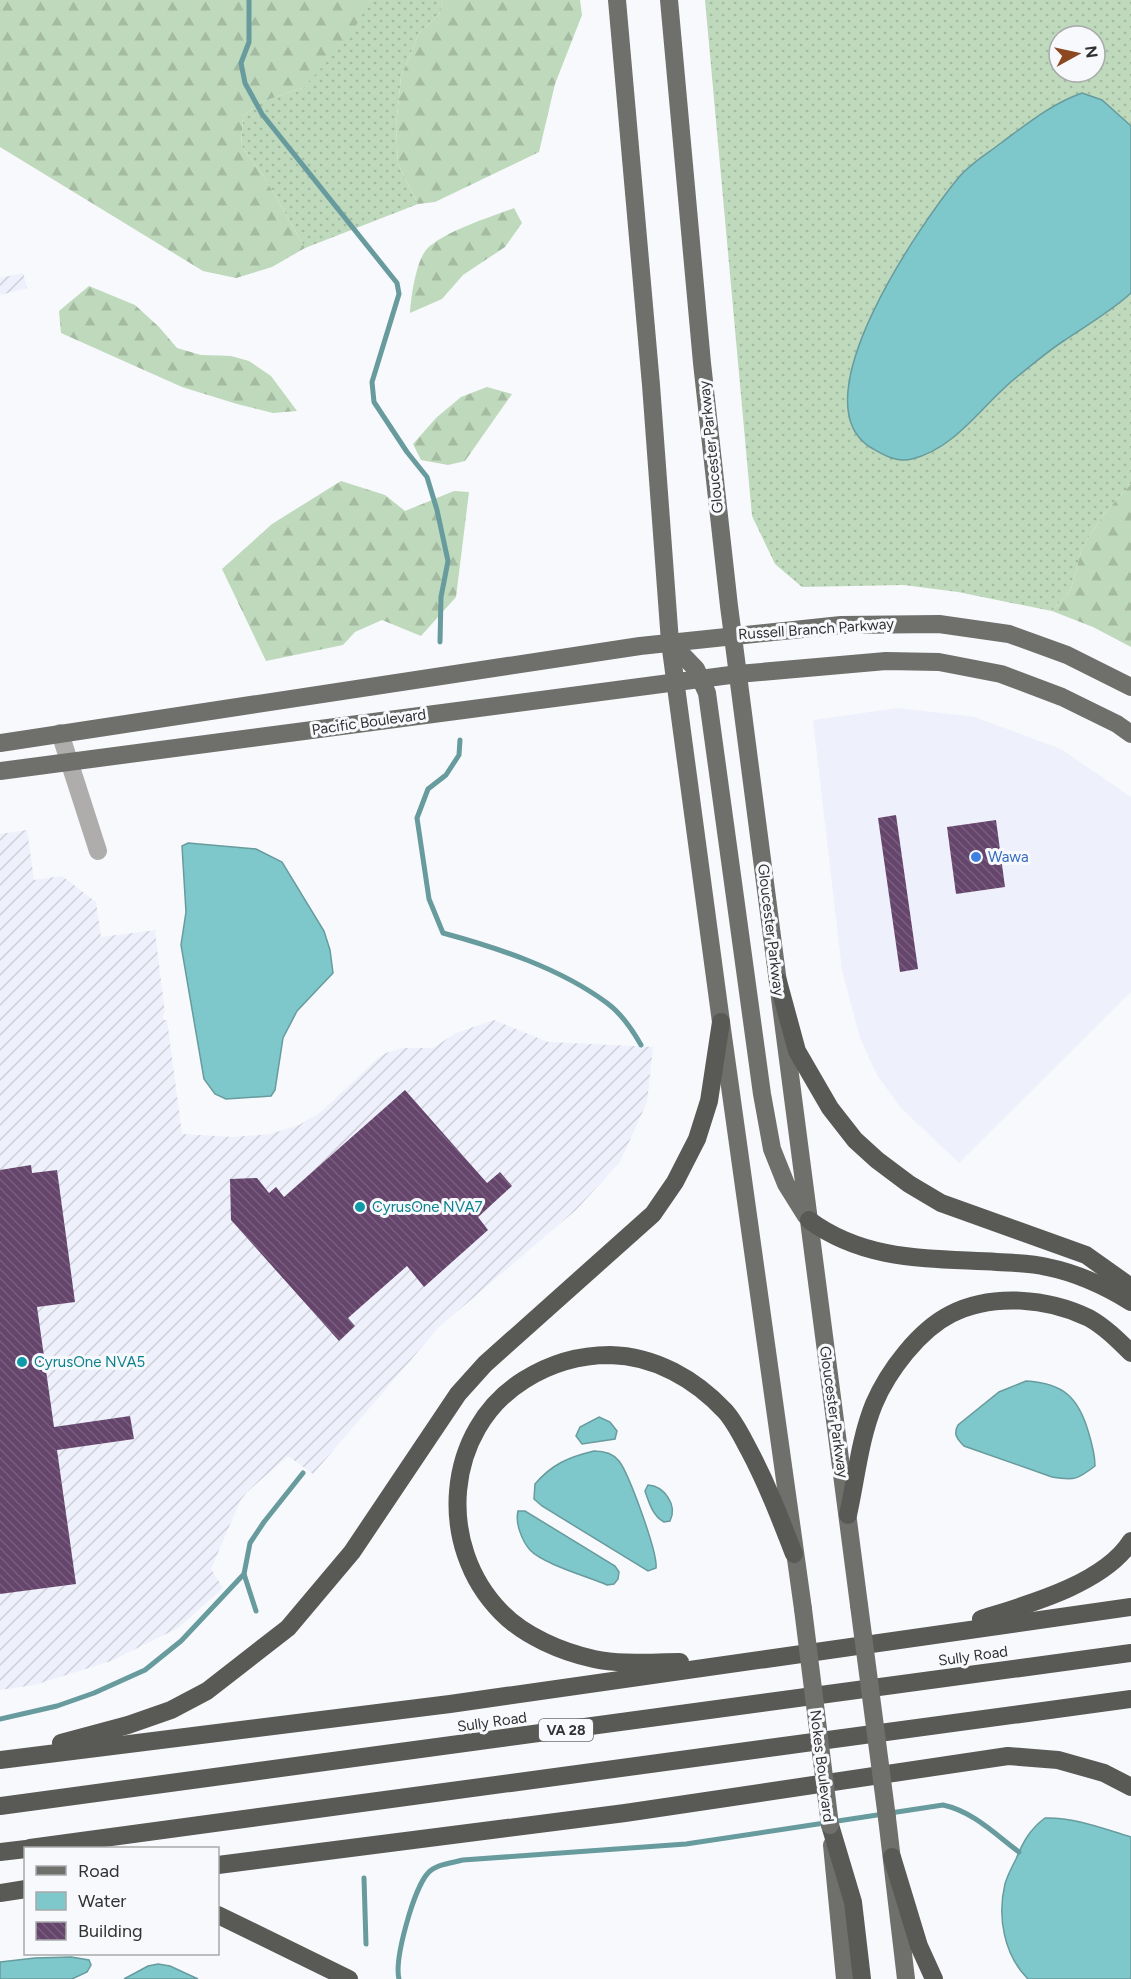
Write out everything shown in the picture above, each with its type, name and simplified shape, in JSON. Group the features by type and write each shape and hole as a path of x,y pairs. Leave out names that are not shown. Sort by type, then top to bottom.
{"highway":[{"path":"778,981 797,1051 830,1108 862,1146 909,1184 941,1203 1086,1255 1131,1287"},
{"path":"0,1760 128,1725 171,1710 207,1691 288,1628 352,1552 458,1394 518,1333 653,1214 675,1182 697,1139 709,1101 721,1022"},
{"path":"809,1220 828,1234 866,1249 915,1257 1046,1266 1081,1276 1111,1289 1131,1302"},
{"path":"848,1515 874,1404 889,1375 909,1349 950,1314 972,1306 1003,1301 1031,1302 1063,1308 1090,1319 1113,1335 1131,1353"},
{"path":"729,1665 698,1662 619,1662 593,1659 558,1648 527,1632 502,1613 479,1585 466,1558 458,1530 456,1497 462,1465 473,1434 493,1405 513,1387 537,1372 563,1361 594,1355 621,1355 650,1361 676,1372 703,1389 727,1413 766,1482 794,1554"},
{"path":"924,1636 1066,1590 1102,1569 1128,1547 1131,1541"},
{"path":"0,1760 450,1704 1131,1607"},
{"name":"Sully Road","path":"0,1806 1131,1653"},
{"path":"43,1847 1131,1699"},
{"path":"219,1865 625,1813 1008,1756 1058,1760 1104,1773 1131,1787"},
{"path":"830,1825 853,1902 862,1979"},
{"path":"0,1852 24,1849"},
{"path":"892,1857 919,1946 934,1979"},
{"path":"0,1893 24,1889"},
{"path":"0,1893 24,1894"},
{"path":"219,1915 349,1979"}],"main road":[{"path":"617,0 651,384 670,642 794,1554"},
{"name":"Gloucester Parkway","path":"669,0 702,363 738,674 892,1857"},
{"name":"Russell Branch Parkway","path":"670,642 841,625 939,624 1008,634 1067,655 1131,687"},
{"path":"0,743 670,642 684,654 702,680 707,693 713,723 750,1009 772,1149 786,1184 809,1220"},
{"path":"738,674 886,661 939,662 1001,674 1062,697 1117,724 1131,734"},
{"name":"Pacific Boulevard","path":"0,771 738,674"},
{"name":"Nokes Boulevard","path":"794,1554 830,1825 846,1979"},
{"path":"892,1857 906,1979"}],"street":[{"path":"60,733 98,851"}],"shaded area":[{"path":"23,273 27,288 0,295 0,278"},
{"path":"898,708 975,717 1061,749 1131,797 1131,992 959,1163 901,1108 877,1075 860,1038 842,970 813,720"},
{"path":"27,830 34,880 62,876 96,902 101,937 157,930 155,932 165,1013 163,1013 163,1020 167,1020 182,1134 232,1137 259,1135 299,1125 321,1112 386,1053 403,1048 433,1048 456,1033 494,1020 548,1042 653,1047 647,1102 620,1162 576,1210 439,1327 313,1474 288,1456 247,1492 240,1501 211,1569 223,1588 178,1628 111,1661 34,1685 0,1690 0,834"}],"green space":[{"path":"0,0 371,0 348,39 303,88 261,102 243,116 241,145 265,178 305,248 272,267 236,278 203,271 0,147"},
{"path":"371,0 443,0 439,15 419,33 401,77 396,126 398,164 418,204 305,248 265,178 241,145 243,116 261,102 303,88"},
{"path":"443,0 580,0 582,15 555,84 539,152 435,202 418,204 398,164 396,126 401,77 419,33 439,15"},
{"path":"705,0 1131,0 1131,484 1103,515 1082,548 1071,589 1052,611 958,592 904,585 802,587 775,564 752,516"},
{"path":"514,208 522,223 505,247 463,275 442,299 410,313 417,271 426,250 455,231"},
{"path":"89,286 135,305 177,348 201,355 231,356 249,361 271,376 297,411 273,413 182,387 61,333 59,311"},
{"path":"487,387 512,394 465,461 448,465 421,460 413,444 436,418 461,397"},
{"path":"341,481 385,495 405,511 454,491 469,492 456,597 421,636 382,620 355,632 343,645 266,661 222,569 272,524"},
{"path":"1131,484 1131,647 1093,627 1052,611 1071,589 1082,548 1103,515"}],"water":[{"path":"1082,93 1102,100 1131,126 1131,293 1035,362 1005,387 969,424 943,445 906,460 890,458 880,453 870,447 851,424 848,392 856,353 873,312 895,270 919,232 964,172 1040,115"},
{"path":"188,843 256,849 282,862 324,931 330,950 333,973 297,1011 283,1038 275,1090 271,1096 226,1099 215,1094 204,1079 181,945 186,912 182,846"},
{"path":"1026,1381 1039,1382 1060,1389 1075,1402 1085,1421 1095,1462 1095,1466 1084,1474 1071,1479 1052,1477 964,1446 958,1439 956,1431 958,1425 999,1392"},
{"path":"599,1417 610,1422 617,1431 615,1439 582,1444 576,1436 580,1427"},
{"path":"594,1451 614,1456 624,1469 648,1531 656,1568 648,1571 534,1499 535,1484 548,1471 569,1459"},
{"path":"648,1485 659,1489 668,1497 672,1509 670,1521 664,1522 654,1513 645,1491"},
{"path":"518,1511 525,1511 615,1566 619,1572 618,1579 614,1584 607,1585 555,1565 536,1555 522,1537 517,1521"},
{"path":"1045,1818 1078,1821 1131,1837 1131,1979 1028,1979 1013,1959 1002,1922 1005,1884 1024,1841"},
{"path":"71,1957 89,1960 91,1965 87,1972 72,1979 0,1979 0,1962"},
{"path":"158,1964 170,1966 198,1979 124,1979 148,1966"}],"building":[{"path":"896,815 918,969 900,972 878,818"},
{"name":"Wawa","path":"996,820 1005,887 956,894 947,827"},
{"name":"CyrusOne NVA7","path":"405,1090 487,1183 500,1172 512,1186 478,1217 488,1230 424,1287 407,1266 348,1318 355,1326 339,1341 231,1220 230,1179 257,1178 269,1193 276,1187 284,1197"},
{"name":"CyrusOne NVA5","path":"31,1165 32,1173 57,1170 75,1302 37,1307 54,1427 130,1416 134,1439 57,1450 76,1584 0,1594 0,1170"}],"waterway":[{"path":"249,0 249,42 241,63 245,83 262,114 397,283 399,294 372,382 374,402 407,452 427,477 437,510 448,561 441,597 440,642"},
{"path":"460,740 459,755 446,775 428,789 417,818 429,899 443,933 528,960 569,979 612,1007 626,1022 641,1045"},
{"path":"256,1611 244,1574 250,1543 303,1473"},
{"path":"0,1719 57,1706 94,1693 145,1670 181,1641 244,1574"},
{"path":"399,1979 399,1956 406,1924 423,1881 435,1868 463,1860 686,1844 943,1805 964,1812 1019,1852"},
{"path":"364,1878 366,1944"}],"place":[{"name":"Wawa","path":"976,857"},
{"name":"CyrusOne NVA7","path":"360,1207"},
{"name":"CyrusOne NVA5","path":"22,1362"}]}
